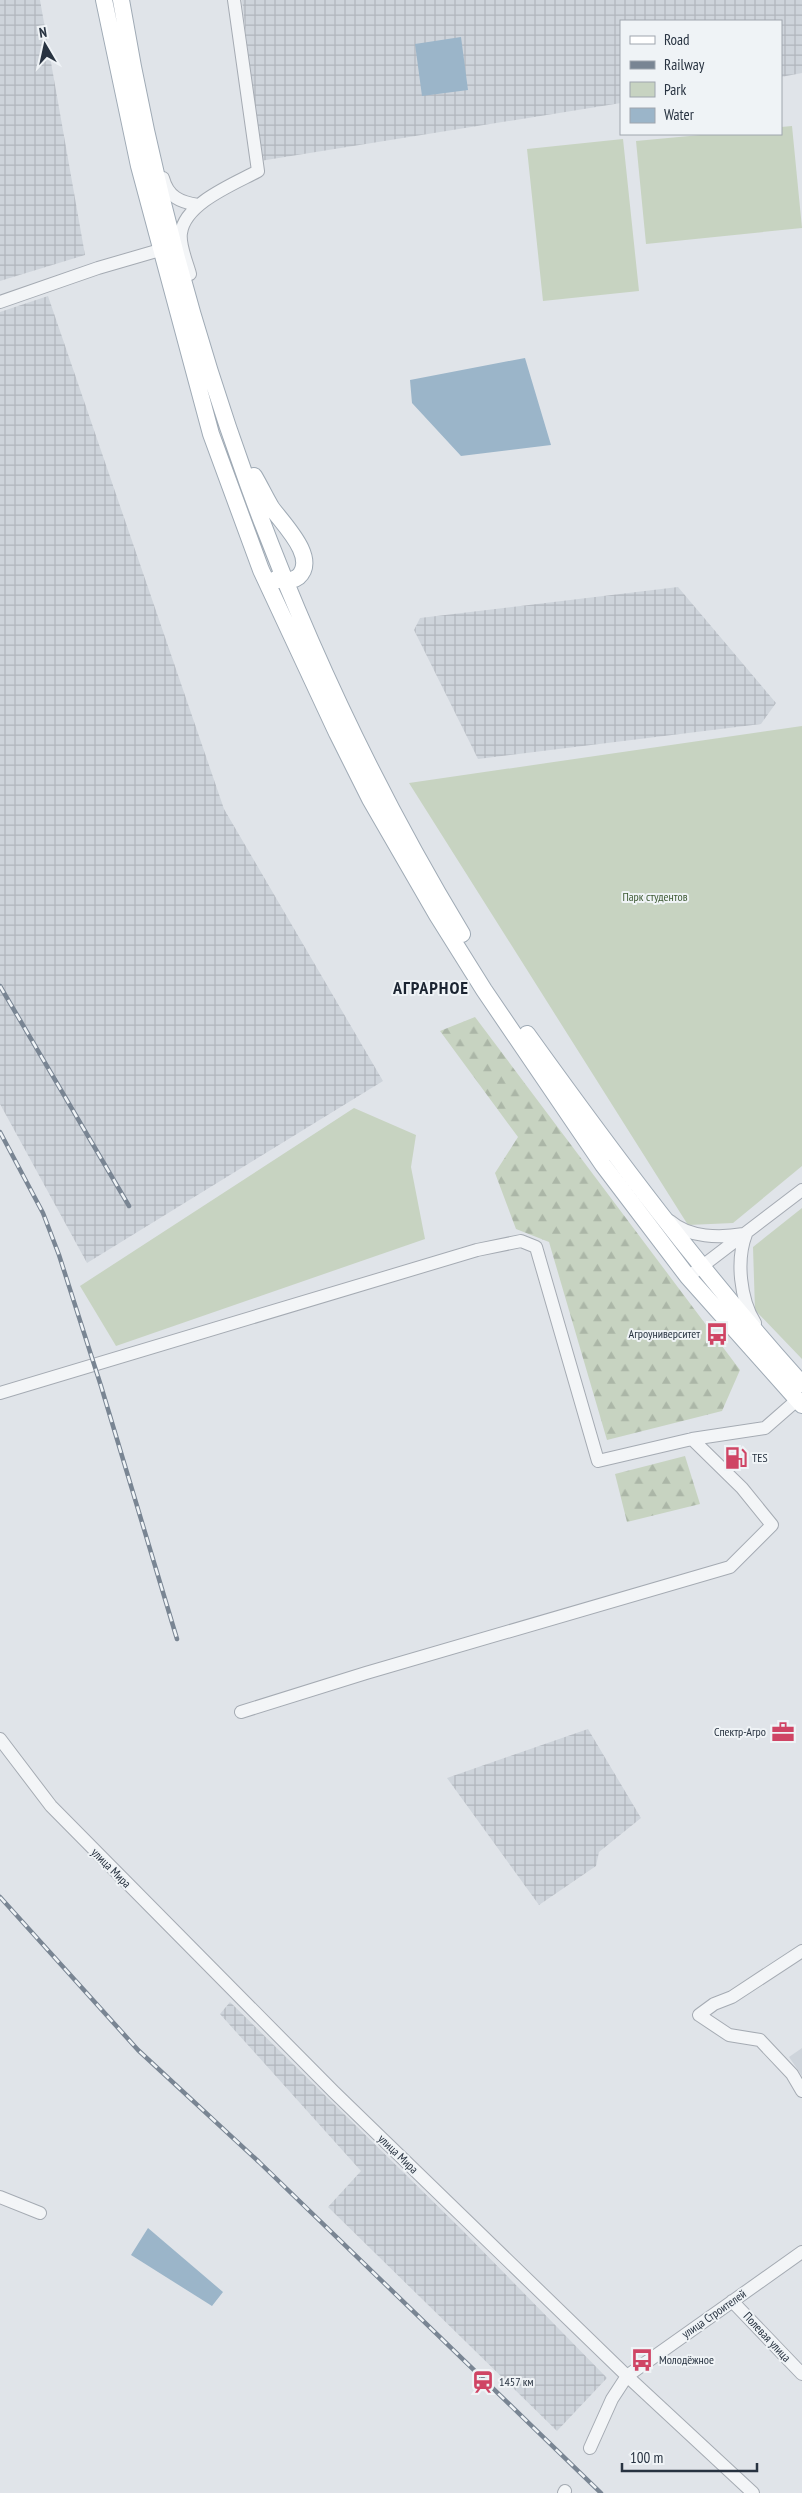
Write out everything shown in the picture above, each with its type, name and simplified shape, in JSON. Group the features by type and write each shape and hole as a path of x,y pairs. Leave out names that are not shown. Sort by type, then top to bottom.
{"main road":[{"path":"104,0 139,166 210,434 262,570 337,733 370,799 437,915 484,990 603,1165 694,1272 799,1402"},
{"path":"121,0 132,68 167,216 228,428 285,581 324,674 382,793 446,909 493,986 651,1204 694,1272 802,1384"},
{"path":"228,428 271,507 300,545 304,557 305,564 300,575 295,579 285,581 262,570"}],"street":[{"path":"208,363 204,330 180,235 182,226 198,205 258,170 234,0"},
{"path":"132,68 142,96 165,187 171,195 180,201 198,205"},
{"path":"0,302 98,268 160,250"},
{"path":"694,1272 802,1190"},
{"path":"651,1204 675,1226 687,1231 723,1237 746,1234"},
{"path":"746,1234 743,1243 741,1265 746,1302 752,1317 772,1351"},
{"path":"0,1393 476,1250 521,1242 536,1247 598,1461 692,1439 765,1428 799,1402"},
{"path":"241,1712 383,1667 730,1567 772,1525 742,1488 692,1439"},
{"name":"улица Мира","path":"0,1739 51,1806 334,2092 627,2376 753,2493"},
{"path":"802,1951 732,1997 714,2004 699,2015 729,2035 760,2040 792,2074 802,2091"},
{"path":"0,2197 40,2213"},
{"name":"улица Строителей","path":"627,2376 802,2252"},
{"name":"Полевая улица","path":"732,2300 802,2374"},
{"path":"590,2448 612,2399 627,2376"}],"shaded area":[{"path":"0,0 40,0 85,255 0,281"},
{"path":"242,0 802,0 802,73 782,77 782,20 620,20 620,103 260,161"},
{"path":"48,296 224,809 383,1081 87,1263 0,1104 0,312"},
{"path":"678,587 776,703 761,724 478,759 414,630 420,618"},
{"path":"588,1729 641,1818 599,1852 596,1866 539,1905 447,1778"},
{"path":"230,2002 462,2230 607,2378 557,2431 328,2207 361,2171 220,2014"},
{"path":"802,2048 802,2076 789,2057"}],"green space":[{"path":"792,126 802,228 646,244 636,141 700,135 782,135 782,127"},
{"path":"623,139 639,291 543,301 527,149"},
{"name":"Парк студентов","path":"802,726 802,1166 733,1223 688,1225 409,783"},
{"path":"475,1017 740,1370 722,1411 607,1440 549,1242 516,1229 495,1173 518,1137 440,1031"},
{"path":"354,1108 416,1135 411,1167 425,1239 116,1346 80,1286"},
{"path":"802,1208 802,1359 755,1310 753,1247"},
{"path":"685,1456 700,1504 627,1522 615,1474"}],"water":[{"path":"461,37 468,90 422,96 415,44"},
{"path":"525,358 551,445 461,456 412,403 410,380"},
{"path":"148,2228 223,2292 212,2306 131,2255"}],"railway":[{"path":"0,986 129,1206"},
{"path":"0,1132 43,1213 59,1255 101,1386 177,1639"},
{"path":"0,1897 138,2050 259,2162 601,2493"}],"place":[{"name":"Агроуниверситет","path":"717,1334"},
{"name":"TES","path":"736,1458"},
{"name":"Спектр-Агро","path":"783,1732"},
{"name":"Молодёжное","path":"642,2360"},
{"name":"1457 км","path":"483,2382"}],"district":[{"name":"АГРАРНОЕ","path":"431,988"}]}
